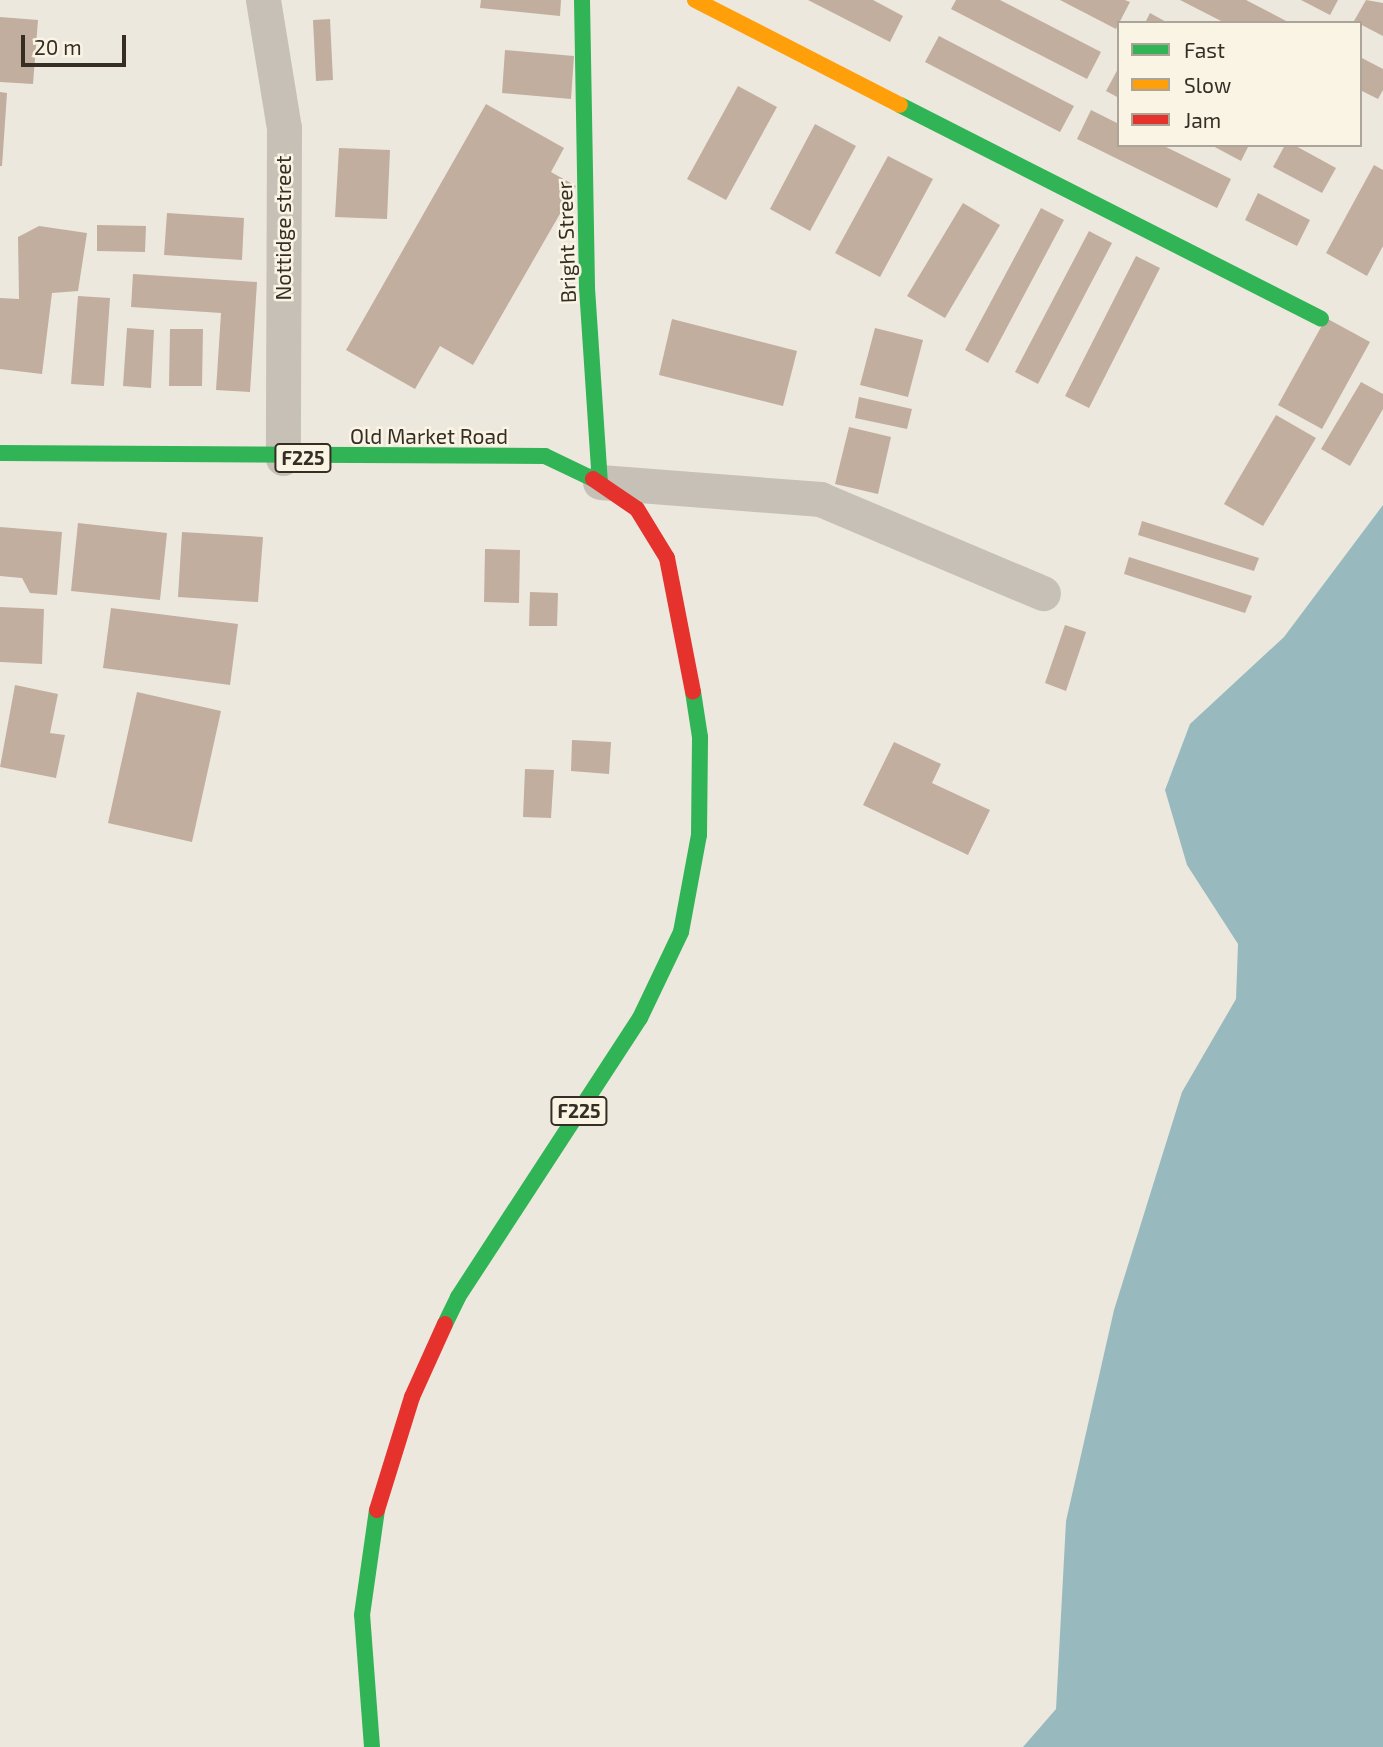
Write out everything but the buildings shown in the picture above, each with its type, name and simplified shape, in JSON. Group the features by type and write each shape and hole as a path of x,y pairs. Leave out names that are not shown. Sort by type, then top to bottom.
{"main road":[{"name":"Bright Streer","path":"582,0 587,288 600,482"},
{"path":"695,0 1321,319"},
{"name":"Old Market Road","path":"0,453 282,458 545,456 600,482"},
{"name":"F225","path":"372,1747 362,1615 371,1531 412,1397 458,1297 640,1018 681,932 699,835 700,737 684,629 667,558 637,509 600,482"}],"street":[{"name":"Nottidge street","path":"263,0 284,128 282,458"},
{"path":"600,482 820,499 1043,593"}],"water":[{"path":"1383,505 1383,1747 1023,1747 1056,1709 1066,1521 1114,1310 1182,1092 1236,999 1238,944 1187,865 1165,790 1190,724 1284,637"}],"traffic: fast":[{"path":"582,0 587,288 600,482"},
{"path":"900,105 1321,319"},
{"path":"0,453 545,456 593,479"},
{"path":"445,1324 458,1297 640,1018 681,932 699,835 700,737 693,692"},
{"path":"372,1747 362,1615 377,1510"}],"traffic: slow":[{"path":"695,0 900,105"}],"traffic: jam":[{"path":"593,479 637,509 667,558 693,692"},
{"path":"377,1510 412,1397 445,1324"}]}
